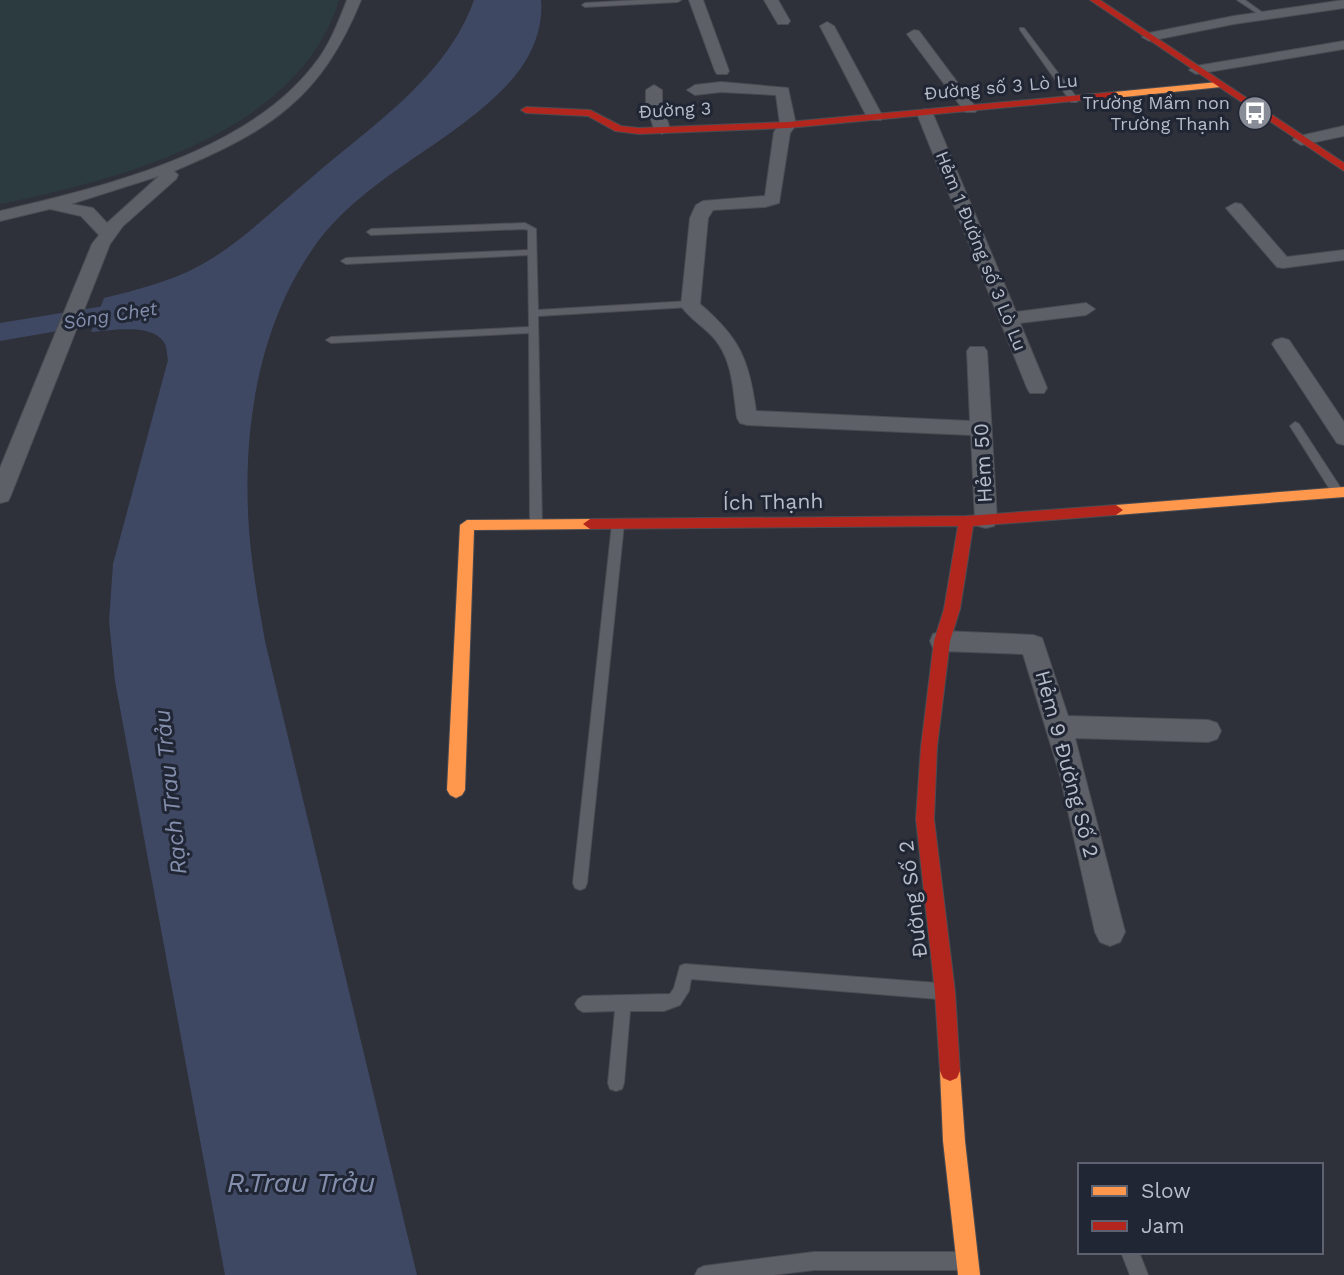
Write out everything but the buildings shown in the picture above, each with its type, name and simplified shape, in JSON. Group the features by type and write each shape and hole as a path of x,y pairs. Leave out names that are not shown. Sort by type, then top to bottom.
{"street":[{"path":"0,216 135,181 243,131 296,93 314,76 337,43 354,0"},
{"path":"696,0 722,71"},
{"path":"771,0 783,22"},
{"path":"1094,0 1344,168"},
{"path":"1149,37 1263,15 1344,4"},
{"path":"827,26 875,117"},
{"path":"914,34 970,109"},
{"path":"1196,70 1344,45"},
{"name":"Đường số 3 Lò Lu","path":"788,125 1217,85"},
{"path":"695,90 734,88 783,91 788,125 782,132 773,199 714,204 702,209 690,304 713,324 737,354 747,418 981,428"},
{"path":"654,90 654,104 662,129"},
{"name":"Đường 3","path":"526,110 590,113 624,131 788,125"},
{"name":"Hẻm 1 Đường số 3 Lò Lu","path":"925,114 1037,388"},
{"path":"1301,139 1344,131"},
{"path":"0,495 78,296 108,234 117,222 185,160"},
{"path":"46,206 86,212 108,234"},
{"path":"1235,208 1283,263 1344,255"},
{"path":"1009,318 1086,309"},
{"path":"1282,344 1344,438"},
{"name":"Hẻm 50","path":"976,351 981,405 976,520"},
{"name":"Ích Thạnh","path":"456,790 467,525 976,520 1341,493"},
{"name":"Đường Số 2","path":"968,1268 954,1141 945,992 925,819 929,747 942,641 976,520"},
{"name":"Hẻm 9 Đường Số 2","path":"942,641 1033,645 1060,727 1110,932"},
{"path":"1060,727 1208,731"}],"lane":[{"path":"585,5 678,0"},
{"path":"1240,0 1263,15"},
{"path":"1022,29 1074,100"},
{"path":"371,232 529,226 533,230 536,525"},
{"path":"346,261 533,252"},
{"path":"534,313 690,304"},
{"path":"331,340 534,330"},
{"path":"1295,426 1341,493"},
{"path":"580,883 618,524"},
{"path":"583,1004 664,1003 675,1000 681,991 685,971 945,992"},
{"path":"616,1083 623,1004"},
{"path":"1131,1254 1139,1275"},
{"path":"704,1275 814,1261 968,1268"}],"shaded area":[{"path":"0,0 339,0 318,46 286,85 246,117 200,143 150,164 48,194 0,204"}],"water":[{"name":"R.Trau Trảu","path":"474,0 541,0 540,24 528,58 506,86 483,108 355,203 332,225 312,250 292,283 264,356 255,395 248,474 251,551 265,641 417,1275 225,1275 115,681 109,621 113,564 168,360 167,350 159,337 142,330 91,332 104,298 164,281 188,272 214,257 257,225 382,119 446,53 462,28"}],"waterway":[{"name":"Sông Chẹt","path":"0,332 147,308"}],"traffic: slow":[{"path":"1114,95 1218,85"},
{"path":"1116,510 1344,492"},
{"path":"456,790 467,525 590,524"},
{"path":"950,1071 954,1141 969,1275"}],"traffic: jam":[{"path":"1094,0 1344,168"},
{"path":"526,110 590,113 619,129 639,131 788,125 1114,95"},
{"path":"590,524 966,521 1116,510"},
{"path":"950,1071 945,992 925,819 929,747 942,641 952,609 966,521"}],"place":[{"name":"Trường Mầm non Trường Thạnh","path":"1255,113"}],"water label":[{"name":"Rạch Trau Trảu","path":"170,792"}]}
